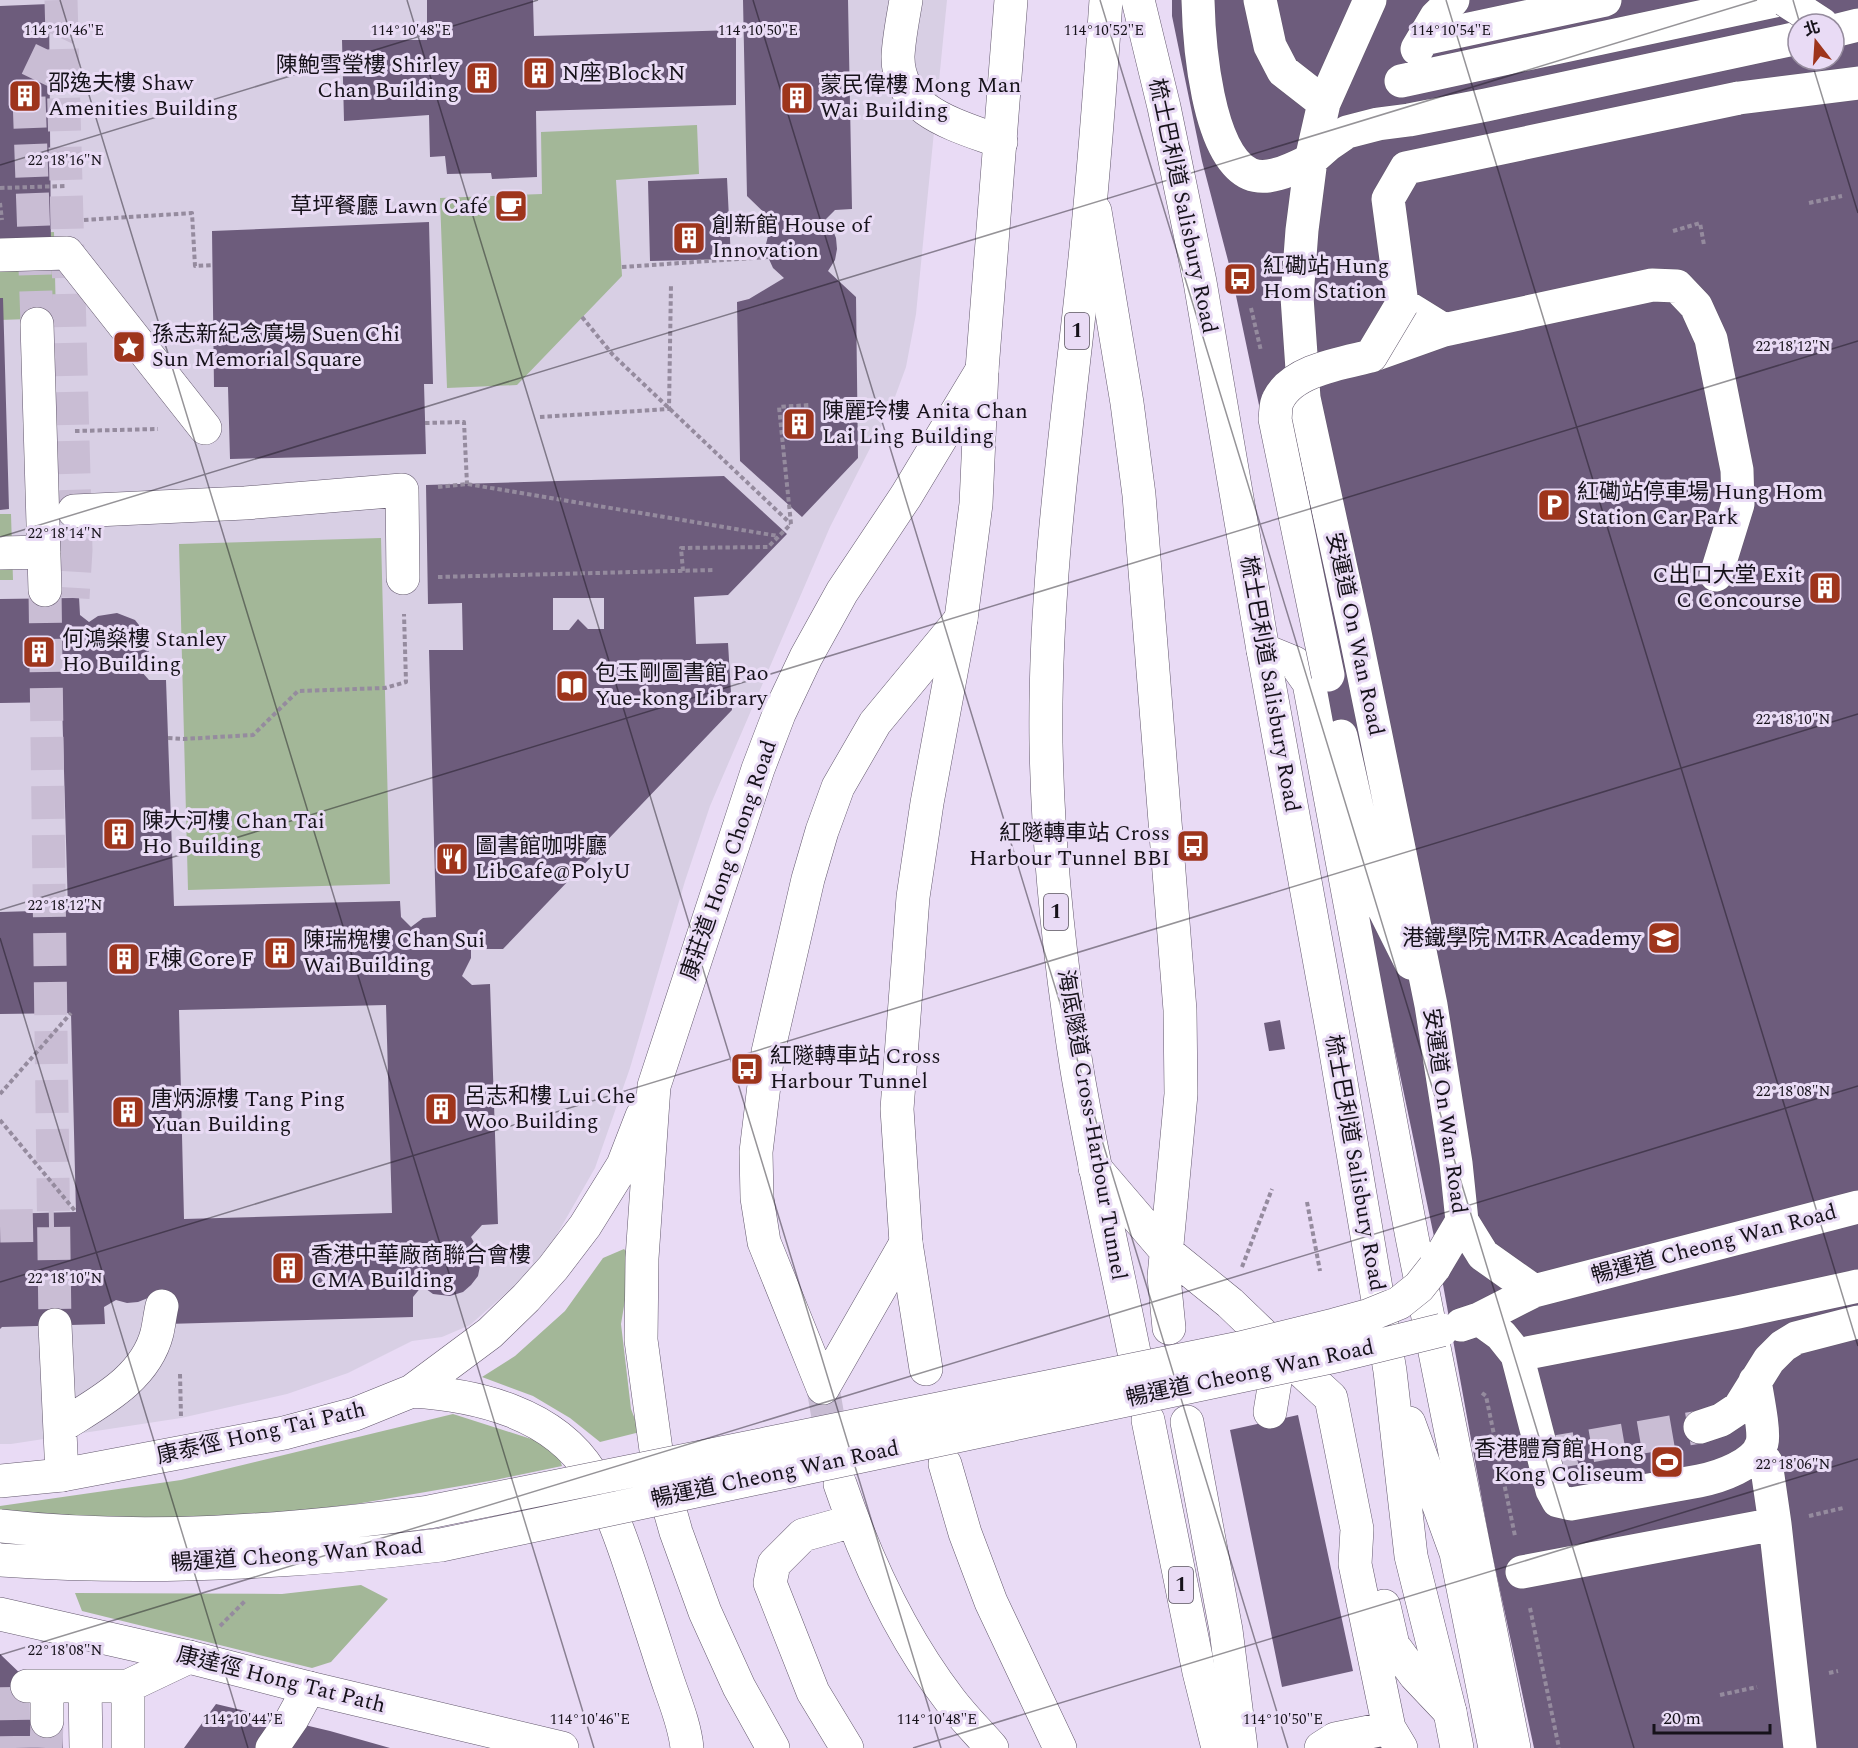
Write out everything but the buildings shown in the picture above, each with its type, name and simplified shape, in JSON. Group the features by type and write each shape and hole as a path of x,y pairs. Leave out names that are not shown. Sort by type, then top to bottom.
{"main road":[{"path":"906,0 898,56 900,73 907,91 936,117 1001,142"},
{"name":"康莊道 Hong Chong Road","path":"773,1748 739,1687 705,1612 676,1532 659,1472 641,1340 642,1258 654,1086 758,769 779,714 806,657 842,592 906,496 982,370 1011,0"},
{"name":"海底隧道 Cross-Harbour Tunnel","path":"1106,0 1092,196 1053,563 1047,653 1046,744 1057,922 1077,1072 1134,1352"},
{"name":"梳士巴利道 Salisbury Road","path":"1138,0 1164,107 1200,282 1263,650 1333,1035 1390,1371 1411,1556 1457,1748"},
{"path":"1198,0 1199,36 1215,123 1224,147 1237,164 1251,175 1269,176 1289,171 1311,160 1347,132 1378,124 1464,109 1786,41"},
{"path":"1260,0 1270,46 1283,71 1324,103"},
{"name":"安運道 On Wan Road","path":"1370,0 1324,103 1311,160 1302,230 1297,297 1304,398 1357,640 1431,1005 1456,1163 1462,1221 1434,1268"},
{"path":"1378,124 1436,17 1452,0"},
{"path":"1423,39 1605,0"},
{"path":"1401,81 1779,0"},
{"path":"1785,0 1804,12"},
{"path":"1371,356 1401,304 1388,199 1406,168 1738,98 1858,83"},
{"path":"1092,196 1129,414 1139,495 1180,1010 1181,1094 1164,1277 1169,1328"},
{"path":"1,240 67,253 205,428"},
{"path":"1431,1005 1376,893 1275,419 1277,400 1289,386 1305,374 1371,356 1444,330 1652,285 1677,286 1696,306 1711,339 1737,470 1738,504 1716,575"},
{"path":"1401,304 1444,330"},
{"path":"37,324 50,473 44,552 45,590"},
{"path":"926,1369 906,1243 897,1109 913,897 927,803 961,619 976,504 982,370"},
{"path":"74,511 245,503 402,490 403,578"},
{"path":"0,553 44,552"},
{"path":"906,1243 824,1388 764,1242 757,1198 756,1152 768,1052 808,879 838,787 874,723 961,619"},
{"path":"1263,650 1295,663 1309,683 1415,1249 1514,1748"},
{"name":"康泰徑 Hong Tai Path","path":"0,1481 62,1475 284,1432 355,1414 412,1391 489,1333 526,1298 558,1262 585,1226 623,1165 654,1086"},
{"path":"1095,1168 1167,1252 1230,1303 1330,1398 1357,1529 1355,1564 1395,1738 1335,1739 1321,1748"},
{"name":"暢運道 Cheong Wan Road","path":"0,1560 166,1565 294,1560 441,1545 1328,1358 1479,1319 1534,1291 1858,1207"},
{"path":"1462,1221 1484,1256 1534,1291"},
{"name":"暢運道 Cheong Wan Road","path":"0,1526 44,1531 161,1534 298,1527 429,1512 1282,1338 1367,1316 1399,1303 1419,1287 1434,1268"},
{"path":"1517,1354 1738,1312 1858,1286"},
{"path":"60,1427 126,1384 144,1362 157,1335 162,1305"},
{"path":"1479,1319 1501,1335 1517,1354 1551,1490 1558,1502 1571,1504 1719,1476 1743,1464 1757,1453 1762,1442 1755,1381"},
{"path":"1700,1427 1721,1420 1738,1408 1769,1360 1783,1346 1796,1338 1858,1322"},
{"path":"55,1325 62,1475"},
{"path":"1270,1412 1280,1351"},
{"name":"梳士巴利道 Salisbury Road","path":"1390,1371 1456,1553 1495,1748"},
{"path":"412,1391 446,1393 477,1399 515,1411 551,1432 583,1462 607,1504 625,1551 681,1717 687,1748"},
{"name":"1","path":"1148,1420 1199,1672 1218,1748"},
{"path":"1187,1422 1226,1630 1241,1748"},
{"path":"1757,1453 1766,1462 1800,1748"},
{"path":"945,1464 965,1533 991,1602 1060,1748"},
{"path":"840,1484 869,1561 915,1650 950,1700 992,1748"},
{"path":"847,1748 813,1692 770,1583 774,1563 803,1535 853,1521"},
{"path":"1522,1572 1775,1524"},
{"path":"1357,1529 1374,1562 1393,1645 1415,1675 1450,1712"},
{"name":"康達徑 Hong Tat Path","path":"0,1614 189,1657 562,1748"},
{"path":"47,1721 37,1686 128,1686 189,1657"},
{"path":"85,1686 86,1748"},
{"path":"128,1686 128,1748"},
{"path":"272,1748 292,1719 309,1688"}],"path":[{"path":"0,188 65,186"},
{"path":"1809,203 1842,196"},
{"path":"0,203 1,240"},
{"path":"78,221 192,213 195,266 213,265"},
{"path":"1673,231 1700,223 1704,245"},
{"path":"622,267 768,257"},
{"path":"669,409 671,284"},
{"path":"582,317 613,355 791,525"},
{"path":"791,525 779,407 810,405"},
{"path":"540,417 669,409"},
{"path":"425,423 464,422 466,484 778,536"},
{"path":"72,431 205,428"},
{"path":"683,571 681,548 768,547 791,525"},
{"path":"469,575 713,570"},
{"path":"168,738 253,735 298,690 385,688 406,682 403,578"},
{"path":"0,1094 71,1013"},
{"path":"0,1120 76,1212"},
{"path":"1307,1202 1320,1271"},
{"path":"180,1363 181,1418"},
{"path":"189,1657 253,1592"}],"shaded area":[{"path":"0,0 947,0 916,314 906,367 892,405 830,527 710,806 685,881 630,1068 595,1168 552,1243 514,1286 470,1325 442,1337 412,1341 348,1373 287,1394 181,1418 11,1444 0,1444"}],"green space":[{"path":"697,125 699,174 616,180 622,276 517,385 447,388 440,198 542,194 541,132"},
{"path":"54,232 56,318 0,320 0,234"},
{"path":"0,514 11,514 13,580 0,580"},
{"path":"381,538 390,884 188,890 179,544"},
{"path":"624,1249 632,1258 621,1324 631,1409 640,1432 600,1442 570,1418 533,1396 482,1377 515,1356 565,1311 603,1258"},
{"path":"453,1414 556,1447 562,1466 356,1504 202,1522 0,1514 0,1506 181,1480"},
{"path":"361,1585 388,1599 331,1662 312,1668 82,1611 75,1593 282,1594"}],"tunnel":[{"path":"61,0 76,550 73,598"},
{"path":"37,324 29,97 59,34"},
{"path":"45,590 55,1325"},
{"path":"0,1226 54,1225"},
{"path":"823,1388 835,1458"},
{"path":"1543,1454 1700,1427"},
{"path":"13,1687 14,1748"},
{"path":"46,1748 47,1721"}],"place":[{"name":"N座 Block N","path":"539,73"},
{"name":"陳鮑雪瑩樓 Shirley Chan Building","path":"482,78"},
{"name":"邵逸夫樓 Shaw Amenities Building","path":"25,96"},
{"name":"蒙民偉樓 Mong Man Wai Building","path":"797,98"},
{"name":"草坪餐廳 Lawn Café","path":"511,206"},
{"name":"創新館 House of Innovation","path":"689,238"},
{"name":"紅磡站 Hung Hom Station","path":"1240,279"},
{"name":"孫志新紀念廣場 Suen Chi Sun Memorial Square","path":"129,347"},
{"name":"陳麗玲樓 Anita Chan Lai Ling Building","path":"799,424"},
{"name":"紅磡站停車場 Hung Hom Station Car Park","path":"1554,505"},
{"name":"C出口大堂 Exit C Concourse","path":"1825,588"},
{"name":"何鴻燊樓 Stanley Ho Building","path":"39,652"},
{"name":"包玉剛圖書館 Pao Yue-kong Library","path":"572,686"},
{"name":"陳大河樓 Chan Tai Ho Building","path":"119,834"},
{"name":"紅隧轉車站 Cross Harbour Tunnel BBI","path":"1193,846"},
{"name":"圖書館咖啡廳 LibCafe@PolyU","path":"452,859"},
{"name":"港鐵學院 MTR Academy","path":"1664,938"},
{"name":"陳瑞槐樓 Chan Sui Wai Building","path":"280,953"},
{"name":"F棟 Core F","path":"124,959"},
{"name":"紅隧轉車站 Cross Harbour Tunnel","path":"747,1069"},
{"name":"呂志和樓 Lui Che Woo Building","path":"441,1109"},
{"name":"唐炳源樓 Tang Ping Yuan Building","path":"128,1112"},
{"name":"香港中華廠商聯合會樓 CMA Building","path":"288,1268"},
{"name":"香港體育館 Hong Kong Coliseum","path":"1667,1462"}]}
